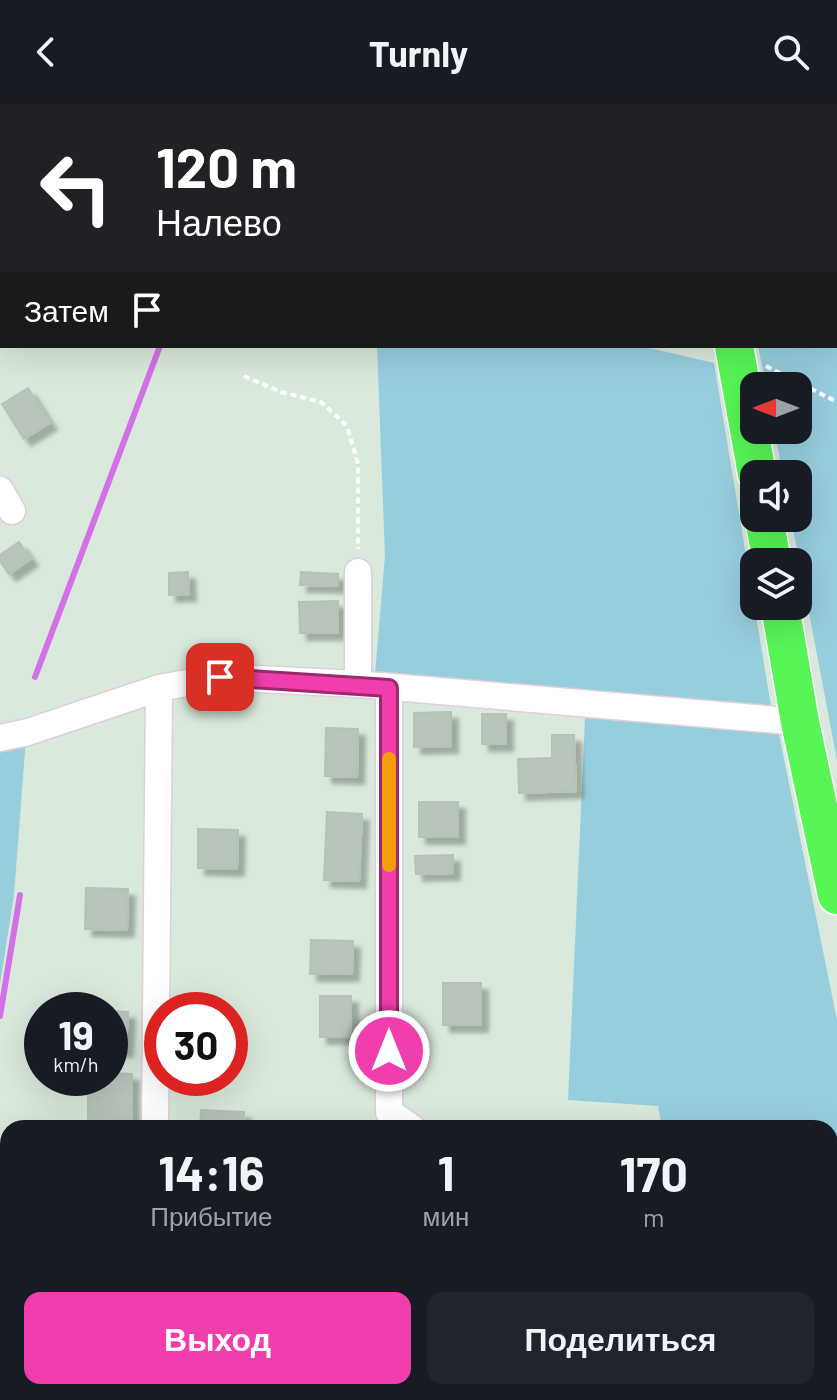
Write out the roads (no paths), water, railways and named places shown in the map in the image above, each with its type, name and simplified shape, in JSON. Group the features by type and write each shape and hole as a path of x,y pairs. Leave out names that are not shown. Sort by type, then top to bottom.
{"highway":[{"path":"730,348 754,460"},
{"path":"782,620 800,722 837,895"}],"street":[{"path":"358,572 358,684"},
{"path":"0,738 28,732 159,688 220,677 358,684 800,722"},
{"path":"155,1120 159,688"},
{"path":"389,688 389,1112 400,1120"}],"waterway":[{"path":"35,677 159,348"},
{"path":"0,1016 20,895"}]}
